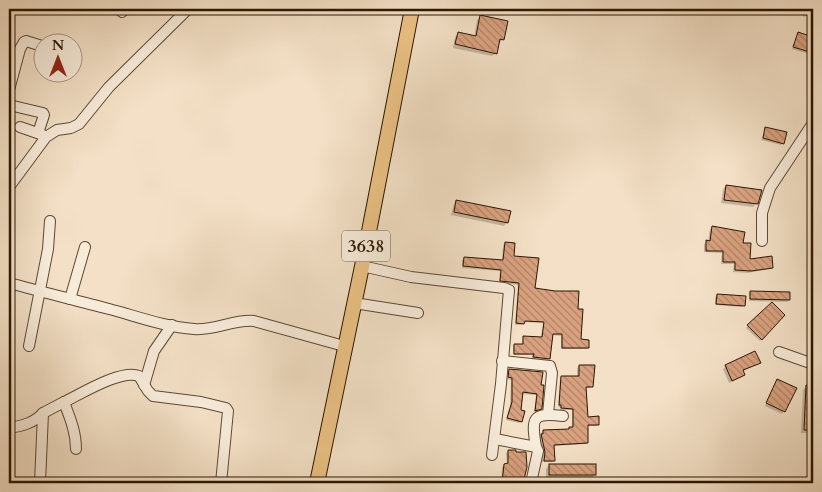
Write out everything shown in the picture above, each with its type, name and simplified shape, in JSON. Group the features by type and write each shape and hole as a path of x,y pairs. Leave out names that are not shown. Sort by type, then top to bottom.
{"main road":[{"name":"3638","path":"317,483 412,9"}],"street":[{"path":"20,127 42,135 71,128 79,124 109,87 188,9"},
{"path":"9,90 20,49 24,42 32,43"},
{"path":"9,105 44,113 42,135 9,187"},
{"path":"762,241 762,213 770,188 813,123"},
{"path":"29,346 48,248 50,221"},
{"path":"70,299 86,246"},
{"path":"362,266 411,278 509,290 492,455"},
{"path":"9,283 141,319 172,325 202,330 240,321 254,321 344,346"},
{"path":"354,303 418,313"},
{"path":"144,384 154,351 172,325"},
{"path":"779,352 813,364"},
{"path":"502,361 550,366 552,373 548,414"},
{"path":"9,428 24,425 64,402 124,375 139,376 153,396 201,402 226,408 228,411 221,483"},
{"path":"64,402 72,421 76,449"},
{"path":"40,483 43,413"},
{"path":"531,483 538,451 534,423 540,415 563,416"},
{"path":"495,440 536,447"}],"building":[{"path":"480,15 508,21 504,40 500,39 497,54 455,44 458,32 476,36"},
{"path":"798,32 810,36 809,39 813,41 813,53 793,47"},
{"path":"765,127 787,132 784,144 763,138"},
{"path":"726,185 762,190 758,204 724,200"},
{"path":"456,200 511,211 508,223 454,212"},
{"path":"712,226 745,232 743,243 751,243 750,259 772,256 773,268 751,271 735,270 735,262 723,262 723,251 706,251 706,240 710,241"},
{"path":"505,242 515,243 514,256 539,258 535,288 555,291 579,291 578,309 583,309 581,339 589,340 589,348 562,348 562,334 553,334 550,359 533,357 534,354 514,354 514,344 523,344 523,336 542,337 544,322 525,321 524,324 516,323 519,283 500,281 501,270 463,266 464,257 503,260"},
{"path":"750,291 790,292 790,300 750,299"},
{"path":"717,294 746,296 745,306 716,304"},
{"path":"772,302 785,315 762,340 747,325"},
{"path":"755,351 761,363 743,370 745,375 732,381 725,365"},
{"path":"579,365 595,365 593,387 586,387 588,417 599,416 599,425 588,425 588,443 554,445 555,461 544,461 545,452 541,434 543,434 543,430 569,429 569,427 573,427 573,409 561,408 561,405 559,405 561,376 579,376"},
{"path":"509,369 543,372 541,385 544,385 542,409 535,411 537,394 523,392 521,410 525,411 522,422 507,418 512,402 512,378 508,377"},
{"path":"777,379 797,388 785,412 766,403"},
{"path":"806,385 813,386 813,430 804,430"},
{"path":"508,450 526,452 527,467 523,483 502,483 504,464 508,463"},
{"path":"549,464 596,464 596,475 549,475"}]}
